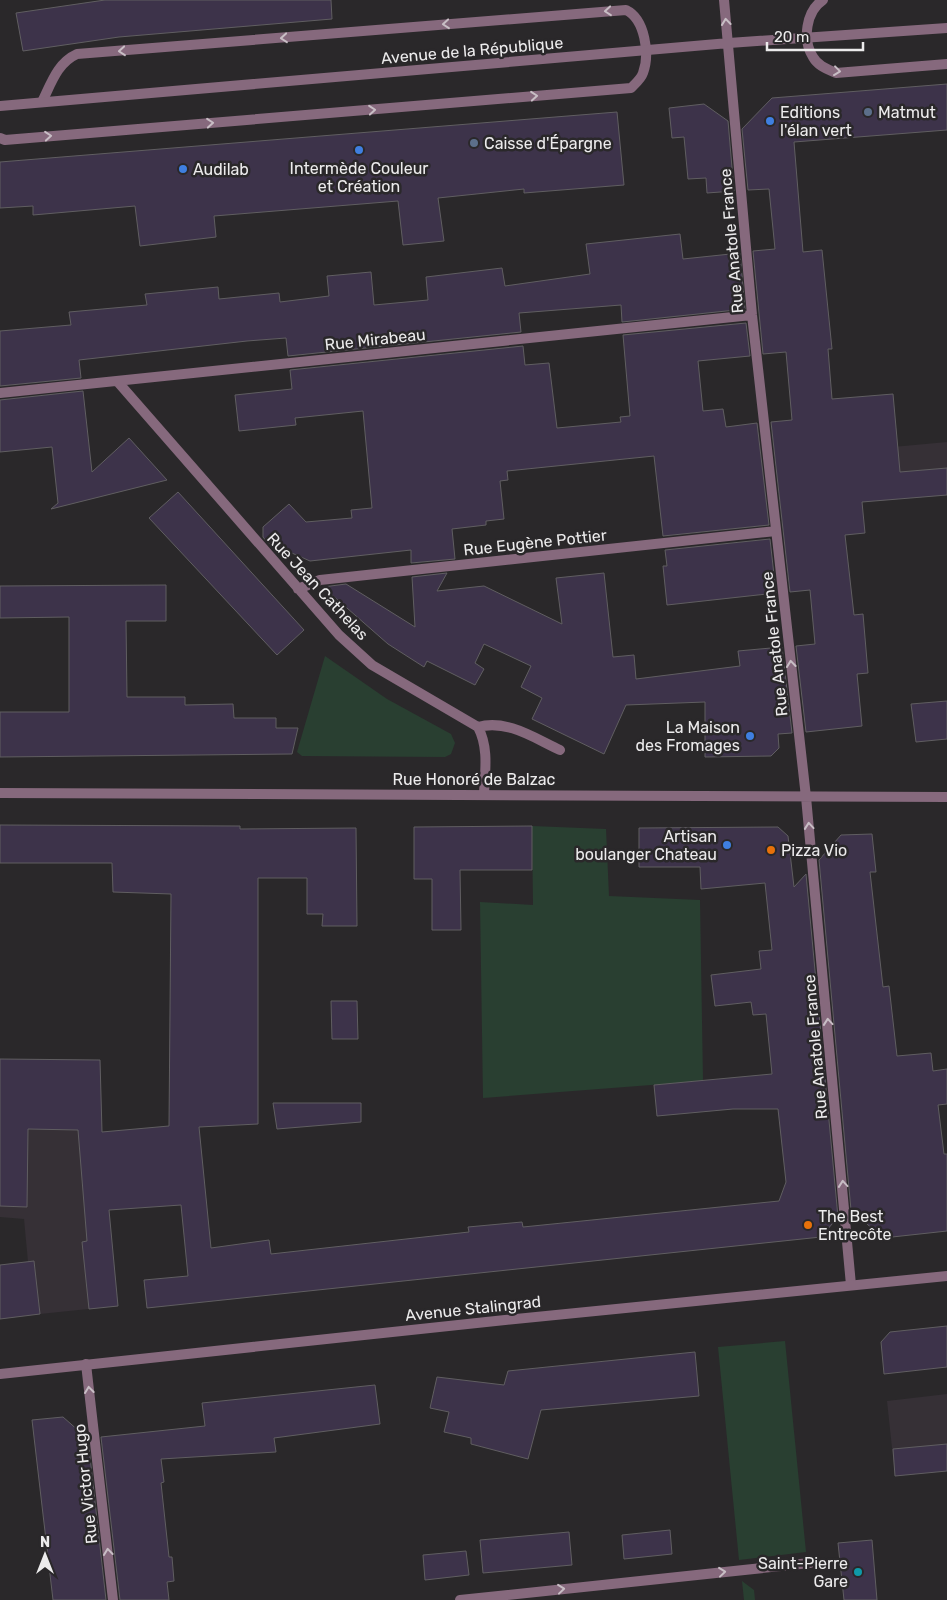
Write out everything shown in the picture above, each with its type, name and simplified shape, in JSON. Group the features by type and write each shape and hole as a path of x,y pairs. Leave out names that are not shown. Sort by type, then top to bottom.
{"street":[{"name":"Rue Anatole France","path":"724,0 752,315 806,797 851,1285"},
{"path":"823,0 812,11 808,20 808,39 812,56 822,67 836,73 947,64"},
{"path":"0,138 5,140 631,88 643,73 647,51 638,20 632,13 626,10 77,54 67,59 58,69 42,102"},
{"name":"Avenue de la République","path":"0,106 728,43 947,28"},
{"name":"Rue Mirabeau","path":"0,393 752,315"},
{"name":"Rue Jean Cathelas","path":"118,381 339,635 372,665 478,727"},
{"name":"Rue Eugène Pottier","path":"298,589 320,580 776,531"},
{"path":"484,794 486,751 484,738 478,727 489,724 506,726 560,750"},
{"name":"Rue Honoré de Balzac","path":"0,792 947,797"},
{"name":"Avenue Stalingrad","path":"1,1374 947,1276"},
{"name":"Rue Victor Hugo","path":"86,1364 113,1600"},
{"path":"460,1600 810,1563"}],"shaded area":[{"path":"947,442 947,495 877,501 875,474 796,456"},
{"path":"0,1059 100,1060 102,1132 117,1306 40,1314 34,1262 28,1262 24,1219 0,1217"},
{"path":"947,1394 947,1471 895,1476 887,1401"}],"green space":[{"path":"325,656 387,699 451,734 455,743 451,754 445,757 302,756 297,752"},
{"path":"532,826 606,829 609,896 700,900 703,1081 483,1098 480,902 533,905"},
{"path":"785,1341 806,1552 739,1560 718,1347"},
{"path":"742,1581 754,1590 755,1600 744,1600"}],"building":[{"path":"105,0 331,0 332,19 119,37 23,51 16,13"},
{"path":"947,84 947,130 794,142 803,252 822,250 832,349 828,349 832,399 893,394 900,472 947,468 947,495 862,502 865,533 845,535 854,615 863,614 868,673 857,674 862,726 806,732 796,646 815,644 810,590 790,592 771,422 792,420 786,352 763,354 753,251 775,249 769,189 748,190 742,129 772,98"},
{"path":"704,104 728,121 734,191 707,193 706,178 688,179 684,137 672,138 669,108"},
{"path":"617,112 624,185 524,193 524,189 438,198 444,241 403,245 398,201 214,216 216,237 140,246 135,206 33,215 33,206 0,208 0,162"},
{"path":"680,234 683,259 740,253 745,309 622,322 621,305 519,313 521,332 288,356 286,338 247,341 79,360 81,378 0,386 0,331 71,325 69,312 147,305 145,294 218,287 219,299 279,293 280,302 329,296 327,276 371,272 374,305 428,300 426,277 502,268 505,286 590,274 586,244"},
{"path":"746,323 750,356 698,361 703,411 723,409 726,427 757,423 769,525 663,536 654,456 507,471 508,480 500,481 504,519 486,521 486,525 452,529 455,559 411,563 411,550 310,561 267,542 263,537 263,527 289,504 306,522 352,518 351,510 372,508 363,411 295,418 296,425 239,431 235,395 292,389 290,370 523,346 525,365 549,363 557,428 621,422 620,417 630,416 623,335"},
{"path":"83,391 92,472 129,438 167,480 51,509 58,503 52,447 0,452 0,400"},
{"path":"178,492 304,630 277,655 149,518"},
{"path":"770,539 776,593 667,605 663,566 667,566 665,550"},
{"path":"447,573 437,591 484,586 562,624 556,578 604,573 613,657 634,655 636,679 740,666 738,651 782,647 792,733 778,734 779,748 771,756 705,757 705,702 626,705 604,754 532,719 542,698 521,687 531,666 484,644 475,663 484,669 475,685 427,661 424,667 388,644 323,587 346,584 415,627 412,577"},
{"path":"166,585 166,621 126,621 127,697 185,697 185,705 233,704 234,718 276,718 276,728 298,728 292,754 0,757 0,712 69,712 69,617 0,618 0,586"},
{"path":"947,701 947,739 916,742 911,704"},
{"path":"0,825 240,826 240,829 356,828 357,926 322,926 323,914 307,914 307,878 258,878 258,1124 199,1127 211,1248 269,1240 271,1254 469,1232 468,1227 522,1222 523,1227 779,1201 786,1182 778,1109 733,1109 657,1116 654,1085 772,1074 766,1014 753,1015 751,1002 715,1006 711,975 761,969 759,951 772,950 765,883 701,889 700,867 639,867 639,828 778,827 788,836 794,887 806,874 838,1217 821,1237 147,1308 144,1280 188,1276 181,1205 109,1210 118,1306 89,1309 82,1242 87,1241 78,1130 28,1129 27,1207 0,1206 0,1059 100,1060 102,1132 169,1126 171,894 113,892 112,863 0,863"},
{"path":"532,826 532,870 460,870 461,930 432,930 432,879 414,879 414,827"},
{"path":"872,834 876,872 870,872 883,987 889,986 897,1056 931,1053 933,1071 947,1069 947,1104 938,1105 944,1154 947,1154 947,1231 883,1238 851,1210 819,860 841,835"},
{"path":"331,1001 357,1001 358,1039 332,1039"},
{"path":"273,1103 361,1103 361,1122 277,1129"},
{"path":"34,1261 40,1314 0,1319 0,1265"},
{"path":"947,1326 947,1367 884,1374 881,1342 890,1332"},
{"path":"695,1352 699,1396 541,1410 528,1459 471,1444 471,1438 444,1432 449,1412 430,1408 437,1377 504,1385 508,1371"},
{"path":"375,1385 380,1424 274,1438 276,1452 161,1459 164,1482 161,1483 169,1557 172,1557 174,1581 167,1582 169,1600 120,1600 101,1437 205,1426 202,1403"},
{"path":"63,1417 88,1439 106,1600 53,1600 32,1420"},
{"path":"947,1444 947,1471 895,1476 893,1449"},
{"path":"670,1530 672,1554 624,1559 622,1535"},
{"path":"569,1532 572,1565 483,1573 480,1540"},
{"name":"Saint-Pierre Gare","path":"872,1540 877,1600 844,1600 838,1543"},
{"path":"466,1551 469,1575 425,1580 423,1555"}],"place":[{"name":"Matmut","path":"868,112"},
{"name":"Editions l'élan vert","path":"770,121"},
{"name":"Caisse d'Épargne","path":"474,143"},
{"name":"Intermède Couleur et Création","path":"359,150"},
{"name":"Audilab","path":"183,169"},
{"name":"La Maison des Fromages","path":"750,736"},
{"name":"Artisan boulanger Chateau","path":"727,845"},
{"name":"Pizza Vio","path":"771,850"},
{"name":"The Best Entrecôte","path":"808,1225"},
{"name":"Saint-Pierre Gare","path":"858,1572"}]}
